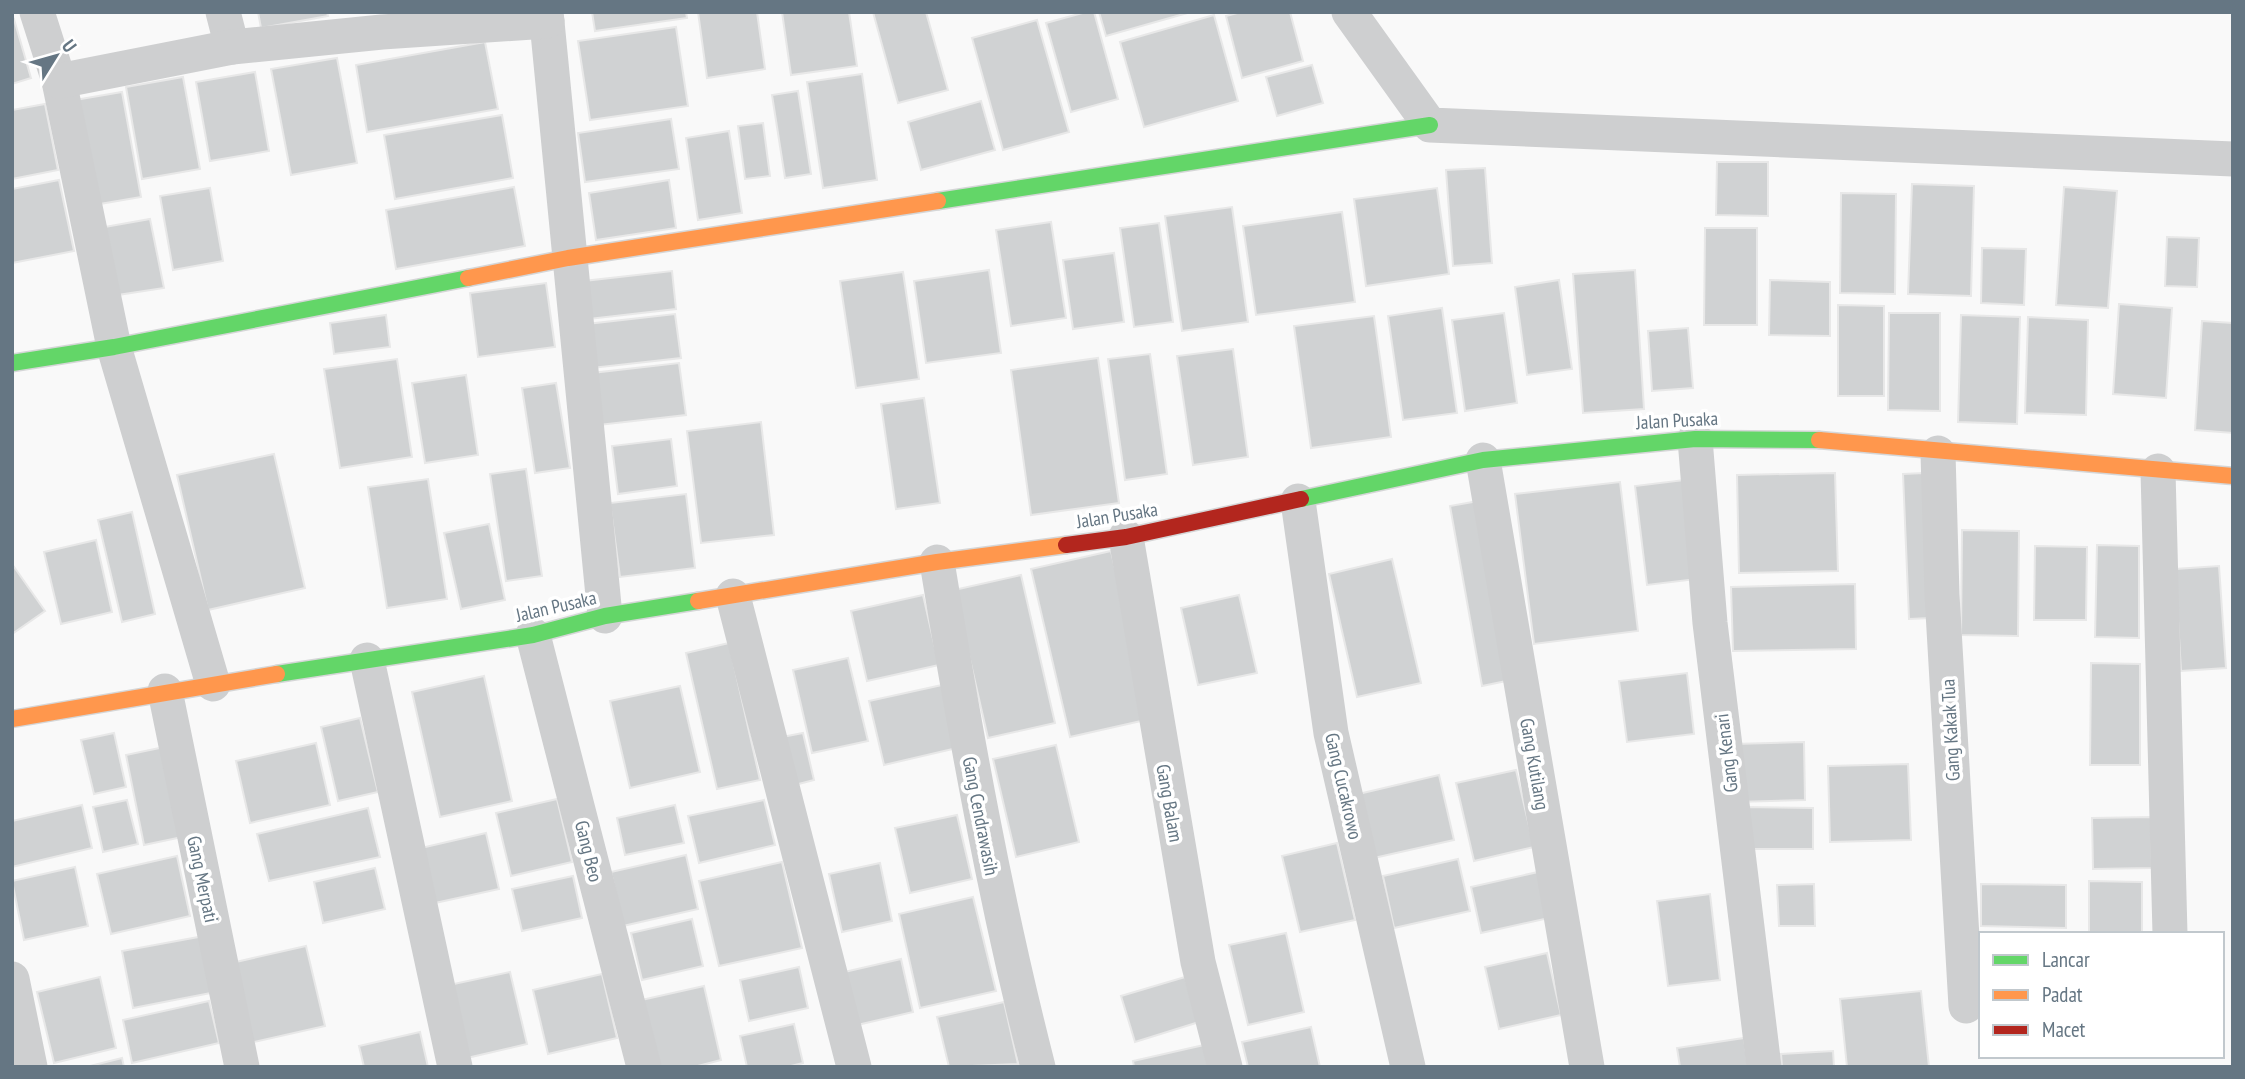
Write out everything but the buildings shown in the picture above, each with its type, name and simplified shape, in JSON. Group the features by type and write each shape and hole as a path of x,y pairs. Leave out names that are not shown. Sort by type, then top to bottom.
{"main road":[{"path":"12,363 114,347 568,258 1430,125"},
{"name":"Jalan Pusaka","path":"12,719 165,691 534,635 605,616 937,562 1126,537 1483,460 1695,439 1805,439 1938,453 2233,476"}],"street":[{"path":"37,12 59,80 114,347 213,684"},
{"path":"223,12 232,47"},
{"path":"1349,12 1430,125 2233,159"},
{"path":"59,80 232,47 547,16 568,258 605,616"},
{"name":"Gang Kenari","path":"1695,439 1710,623 1764,1067"},
{"name":"Gang Kakak Tua","path":"1938,453 1942,595 1966,1006"},
{"name":"Gang Kutilang","path":"1483,460 1587,1067"},
{"path":"2158,471 2169,932"},
{"name":"Gang Cucakrowo","path":"1298,501 1331,733 1408,1067"},
{"name":"Gang Balam","path":"1126,537 1196,949 1225,1067"},
{"name":"Gang Cendrawasih","path":"937,562 971,768 1014,976 1038,1067"},
{"path":"733,596 855,1067"},
{"name":"Gang Beo","path":"534,635 644,1067"},
{"path":"367,660 456,1067"},
{"name":"Gang Merpati","path":"165,691 242,1067"},
{"path":"12,979 30,1067"}],"traffic: fast":[{"path":"938,201 1430,125"},
{"path":"12,363 114,347 468,278"},
{"path":"1301,499 1483,460 1695,439 1819,440"},
{"path":"277,674 533,635 605,616 698,601"}],"traffic: slow":[{"path":"468,278 568,258 938,201"},
{"path":"1819,440 2233,476"},
{"path":"698,601 937,562 1066,545"},
{"path":"12,719 277,674"}],"traffic: jam":[{"path":"1066,545 1126,537 1301,499"}]}
